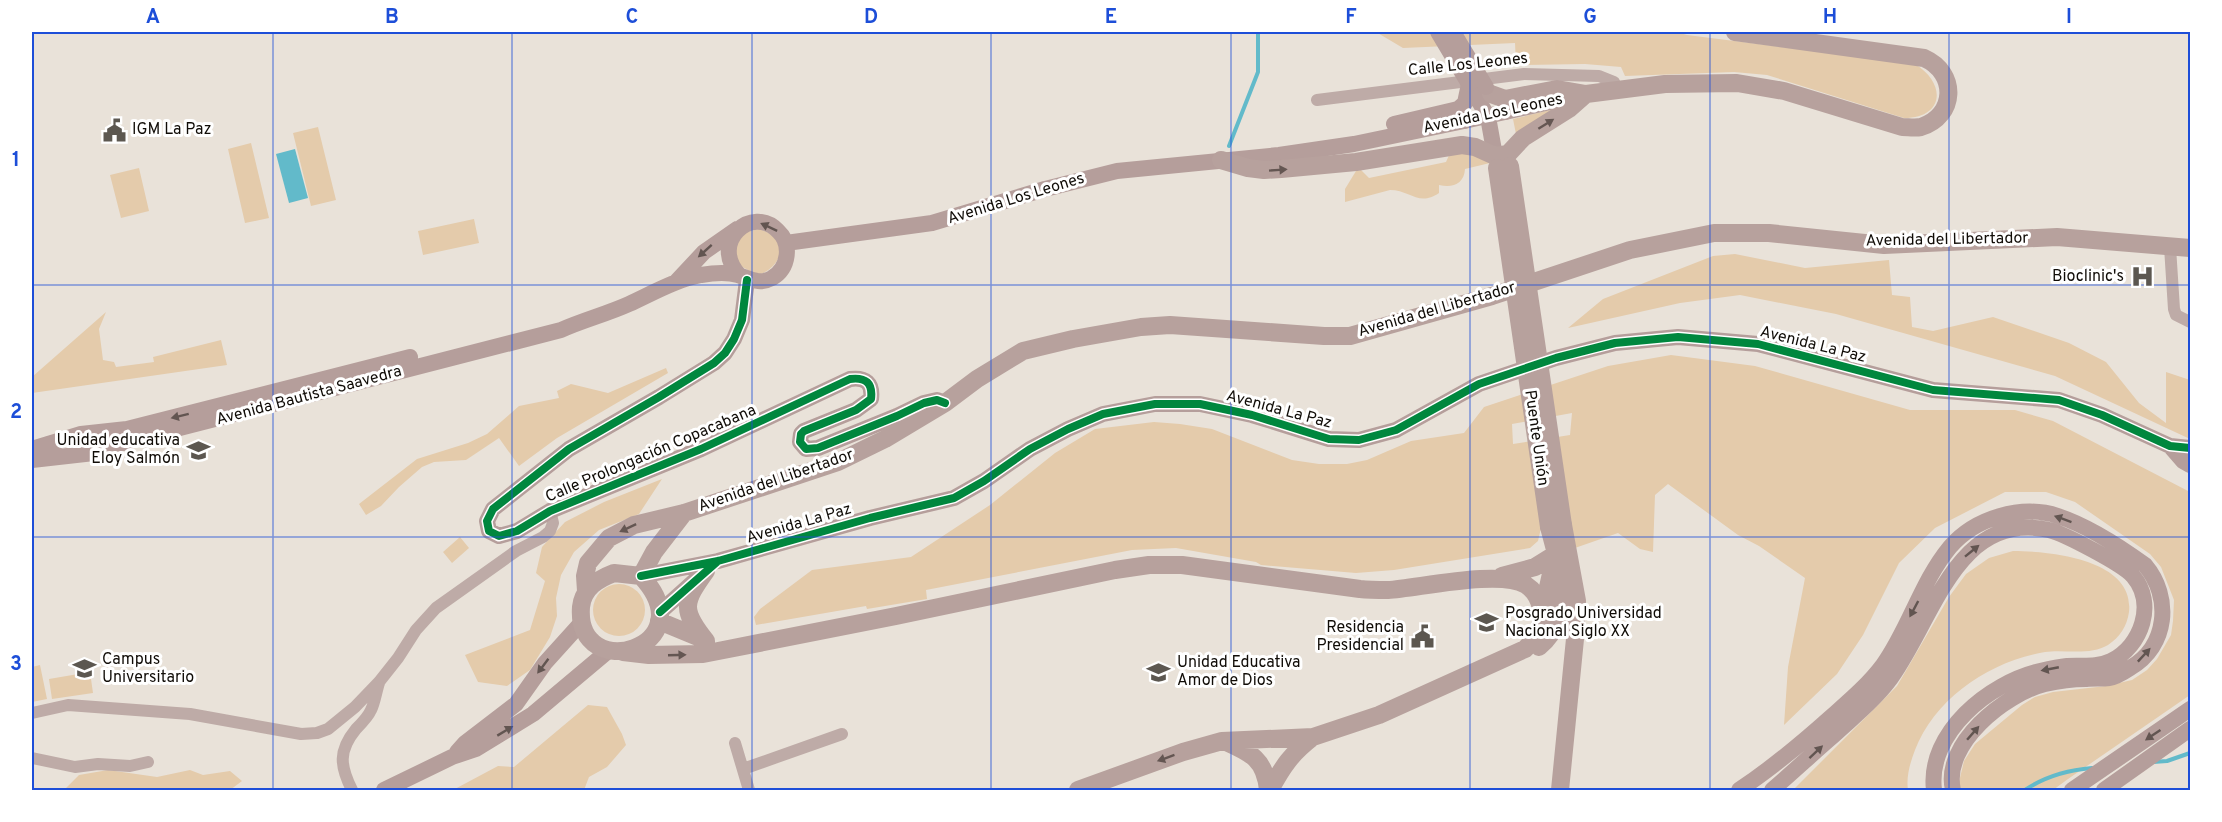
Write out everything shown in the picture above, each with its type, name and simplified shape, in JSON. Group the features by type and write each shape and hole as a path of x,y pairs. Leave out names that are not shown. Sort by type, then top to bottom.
{"main road":[{"path":"1438,32 1482,88 1498,98 1512,98 1557,89 1586,94"},
{"path":"1453,32 1482,88"},
{"name":"Avenida Los Leones","path":"786,243 932,224 1045,189 1117,171 1279,155 1354,144 1616,89 1665,84 1737,83 1784,91 1902,127 1918,128 1940,115 1947,103 1949,91 1947,79 1941,69 1924,58 1735,32"},
{"path":"1279,155 1290,144 1347,134 1458,109 1482,88"},
{"name":"Puente Unión","path":"1482,88 1488,117 1503,161"},
{"name":"Puente Unión","path":"1482,88 1496,105 1556,526 1562,553 1563,581"},
{"path":"1221,160 1248,168 1281,169 1356,162 1462,145 1475,147 1503,161 1523,138 1569,109 1586,94"},
{"path":"758,222 776,228 786,243 786,262 774,277 765,281 743,278 729,260 729,242 740,228 758,222"},
{"name":"Avenida Bautista Saavedra","path":"676,282 704,252 729,233 740,228"},
{"name":"Avenida del Libertador","path":"586,591 585,576 588,563 609,538 634,525 684,513 838,462 885,440 945,403 977,378 1023,351 1073,339 1141,327 1170,325 1350,336 1492,296 1630,250 1714,232 1769,232 1884,245 2057,237 2185,248"},
{"name":"Avenida Bautista Saavedra","path":"32,460 94,453 129,441 561,330 627,305 676,282 705,275 743,278"},
{"name":"Calle Prolongación Copacabana","path":"743,278 742,320 725,353 714,363 659,398 569,449 493,509 487,526 494,535 507,535 517,531 550,511 700,449 850,379 865,379 872,390 871,399 856,410 804,431 800,442 806,449 818,448 924,403 937,400 945,403"},
{"name":"Avenida Bautista Saavedra","path":"32,449 81,434 127,429 559,320 583,320"},
{"name":"Avenida La Paz","path":"641,576 712,566 870,518 954,498 984,482 1030,449 1103,414 1155,404 1200,404 1252,415 1329,439 1359,440 1396,429 1479,384 1556,358 1615,344 1678,337 1758,344 1933,390 2059,400 2102,415 2170,446 2190,448"},
{"name":"Avenida La Paz","path":"2170,446 2183,461 2190,465"},
{"path":"1739,790 1805,740 1863,687 1882,665 1936,568 1950,548 1978,524 2016,513 2034,512 2056,516 2080,525 2145,565 2153,574 2159,588 2162,615 2154,644 2146,656 2135,665 2110,678 2066,680 2044,684 2025,691 2003,705 1968,738 1957,755 1952,772 1952,788"},
{"name":"Avenida del Libertador","path":"641,576 654,552 684,513"},
{"path":"1772,790 1867,707 1904,659 1948,577 1962,559 1993,535 2007,530 2030,527 2051,531 2075,540 2132,575 2143,598 2145,610 2144,621 2132,644 2112,660 2091,667 2068,666 2043,670 1999,687 1977,704 1945,740 1936,762 1933,786"},
{"path":"384,790 452,757 476,749 533,714 616,652 644,645 651,638 659,617 654,594 641,576 614,573 586,591 581,610 582,622 590,639 616,652 675,656 703,654 1149,565 1182,565 1360,589 1386,590 1487,579 1535,567 1562,553"},
{"path":"1532,648 1562,553"},
{"path":"1550,790 1577,602 1562,553"},
{"path":"706,641 691,623 687,605 691,592 712,566"},
{"name":"Avenida La Paz","path":"659,617 712,566"},
{"path":"1487,579 1511,580 1527,585 1537,597 1542,614"},
{"path":"1078,790 1184,752 1222,741 1313,737 1379,715 1550,639 1558,624 1563,581"},
{"path":"1560,790 1567,660 1567,619 1563,581"},
{"path":"659,617 706,641 730,647"},
{"path":"452,757 465,743 516,704 545,663 582,622"},
{"path":"1532,648 1553,649 1567,660"},
{"path":"2072,790 2190,709"},
{"path":"2104,790 2190,729"},
{"path":"1269,788 1295,751 1313,737"},
{"path":"1256,739 1263,743 1270,755 1269,788"},
{"path":"1222,741 1256,758 1264,769 1269,788"}],"street":[{"name":"Calle Los Leones","path":"1317,100 1524,74 1599,76 1614,82 1616,89"},
{"path":"2185,248 2174,309 2176,315 2190,322"},
{"name":"Calle Prolongación Copacabana","path":"32,713 68,705 190,714 301,734 318,733 338,722 379,682 416,630 436,608 516,551 550,531 553,523 550,511"},
{"path":"352,790 344,773 342,763 344,752 349,738 371,711 379,682"},
{"path":"742,769 842,734"},
{"path":"735,743 749,790"},
{"path":"32,758 75,766 98,764 130,766 148,762"}],"shaded area":[{"path":"1376,32 1677,32 1915,64 1932,81 1937,98 1927,112 1904,118 1767,75 1734,72 1625,76 1621,67 1585,64 1516,65 1515,43 1403,48"},
{"path":"1563,107 1516,134 1513,119"},
{"path":"318,127 336,200 311,206 293,133"},
{"path":"251,143 269,218 245,223 228,149"},
{"path":"1469,150 1490,163 1465,169 1457,184 1439,185 1439,193 1432,197 1420,198 1390,190 1345,202 1345,189 1356,171 1361,170 1369,178 1446,162 1450,153"},
{"path":"139,168 149,211 121,218 110,175"},
{"path":"474,219 479,243 423,255 418,231"},
{"path":"760,229 772,235 778,242 780,254 769,270 757,275 737,264 735,243 745,232"},
{"path":"1735,254 1805,268 1889,260 1892,295 1910,297 1912,327 1933,331 1993,317 2069,343 2106,362 2139,403 2166,423 2166,372 2190,380 2190,439 2055,376 1836,314 1740,295 1680,303 1568,328 1603,299 1713,256"},
{"path":"106,312 99,329 103,360 114,362 116,367 154,362 153,357 221,340 227,365 32,393 32,377"},
{"path":"1671,355 1755,366 1910,410 2015,410 2053,421 2190,492 2190,695 2053,790 1961,790 1959,782 1964,761 1975,744 2022,705 2035,697 2053,692 2106,686 2132,680 2147,670 2157,659 2171,635 2174,600 2161,567 2150,554 2075,502 2046,492 2005,492 1935,528 1899,563 1863,635 1837,674 1784,725 1788,667 1805,578 1759,546 1738,535 1668,484 1655,495 1653,552 1640,549 1618,533 1572,549 1541,528 1538,541 1530,548 1394,570 1356,573 1261,565 1256,562 1176,548 1132,550 926,590 927,599 867,609 866,606 756,625 754,617 760,609 812,570 911,557 990,505 1055,453 1095,429 1154,422 1180,424 1212,429 1292,460 1319,464 1347,464 1367,460 1411,441 1464,433 1484,407 1608,366","holes":["1572,413 1570,435 1513,444 1512,424"]},
{"path":"666,368 668,373 557,438 519,466 499,438 466,460 434,462 422,467 381,506 366,515 359,504 417,459 468,443 487,434 519,406 559,398 557,391 571,384 608,393"},
{"path":"662,479 639,514 599,530 574,552 561,575 556,598 557,616 550,637 530,670 507,686 478,682 465,655 530,630 545,581 536,573 542,547 565,522 604,502"},
{"path":"460,537 469,548 452,563 443,552"},
{"path":"2013,551 2068,556 2105,569 2119,580 2127,594 2129,612 2127,622 2119,635 2108,645 2093,650 2052,651 2024,657 1985,673 1967,685 1950,699 1924,731 1910,765 1908,790 1793,790 1897,686 1949,597 1966,574 1989,558"},
{"path":"619,584 629,586 637,592 643,600 645,610 643,620 637,628 629,634 619,636 609,634 601,628 595,620 593,610 595,600 601,592 609,586"},
{"path":"40,665 47,699 32,702 32,667"},
{"path":"90,672 93,693 52,699 49,679"},
{"path":"588,705 607,707 626,745 607,767 589,777 584,790 453,790 498,766 514,767"},
{"path":"108,770 157,777 190,770 203,775 230,771 242,781 230,790 64,790 79,775"}],"water":[{"path":"295,149 308,198 289,203 276,154"}],"waterway":[{"path":"1229,146 1258,72 1258,32"},
{"path":"2153,762 2167,761 2190,753"},
{"path":"2025,790 2057,775 2092,768"}],"cycle path":[{"path":"747,280 742,320 725,353 714,363 659,397 569,449 493,509 487,521 489,531 499,536 517,531 550,511 701,449 850,379 867,382 871,389 871,399 856,410 804,431 800,442 806,449 818,448 924,403 937,400 945,403"},
{"path":"641,576 718,561 870,518 954,498 984,481 1030,449 1103,414 1155,404 1200,404 1252,415 1329,439 1359,440 1396,430 1479,384 1556,358 1615,343 1678,337 1758,344 1933,390 2059,400 2102,415 2170,446 2190,448"},
{"path":"660,612 718,561"}],"place":[{"name":"IGM La Paz","path":"114,130"},
{"name":"Bioclinic's","path":"2142,277"},
{"name":"Unidad educativa Eloy Salmón","path":"198,450"},
{"name":"Posgrado Universidad Nacional Siglo XX","path":"1487,623"},
{"name":"Residencia Presidencial","path":"1422,637"},
{"name":"Campus Universitario","path":"84,669"},
{"name":"Unidad Educativa Amor de Dios","path":"1159,672"}]}
